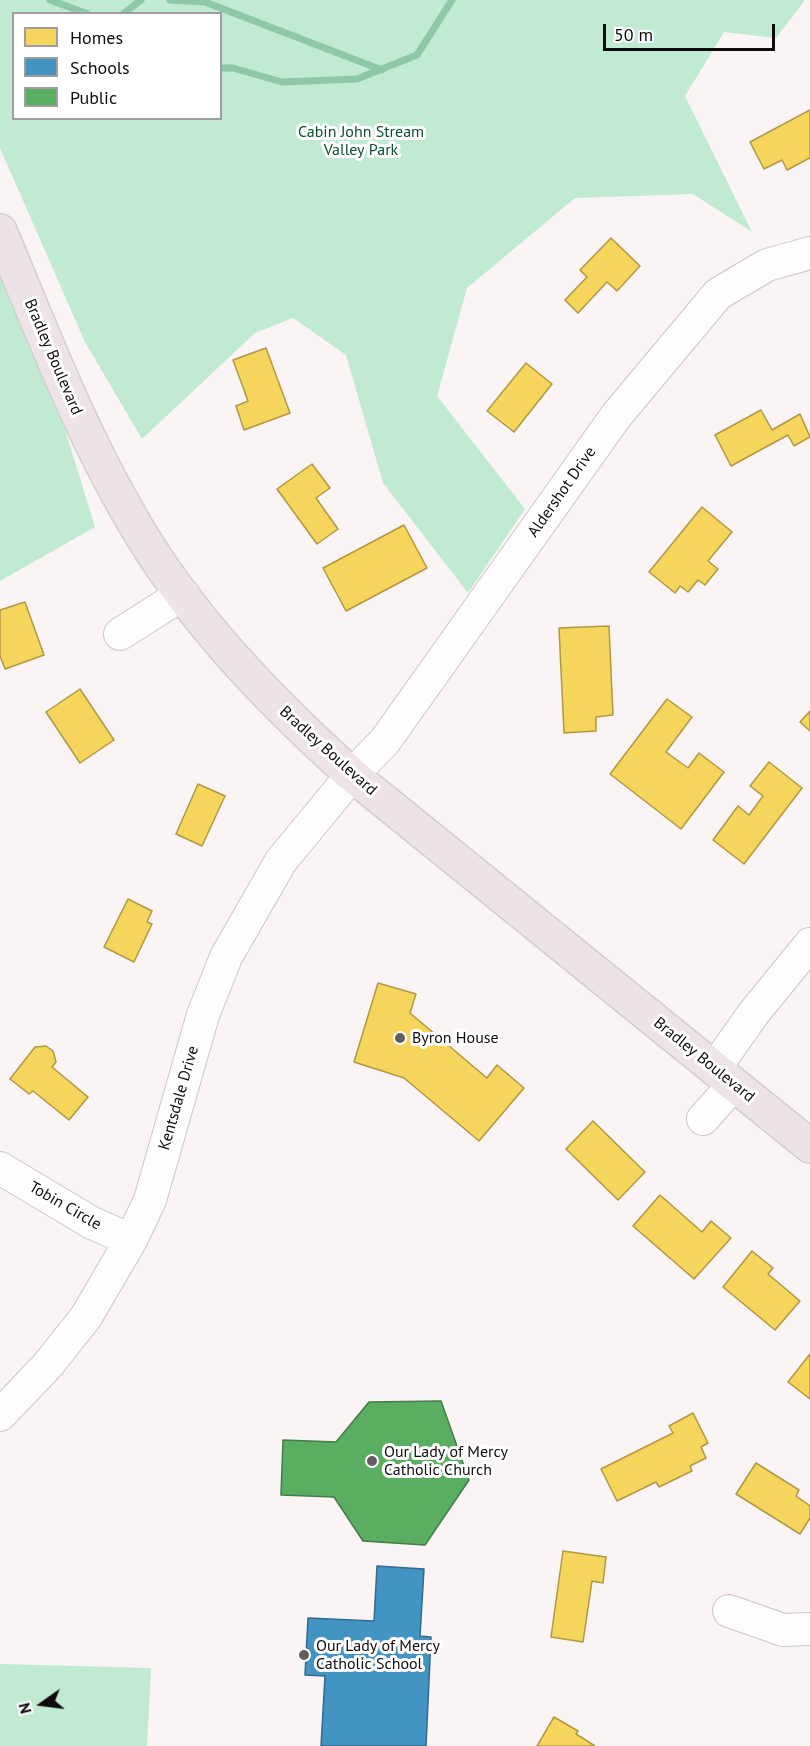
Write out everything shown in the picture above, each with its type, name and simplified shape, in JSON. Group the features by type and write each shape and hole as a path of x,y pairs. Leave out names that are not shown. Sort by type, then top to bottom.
{"main road":[{"name":"Bradley Boulevard","path":"0,231 75,410 133,522 204,624 295,724 351,776 810,1146"}],"street":[{"name":"Aldershot Drive","path":"351,776 385,741 616,416 718,294 766,265 810,253"},
{"path":"120,634 183,594"},
{"name":"Kentsdale Drive","path":"0,1415 47,1366 86,1317 131,1240 150,1200 203,1015 226,957 281,861 351,776"},
{"path":"702,1119 725,1076 753,1014 810,944"},
{"name":"Tobin Circle","path":"0,1168 92,1223 131,1240"},
{"path":"729,1611 783,1630 810,1629"}],"green space":[{"name":"Cabin John Stream Valley Park","path":"0,0 805,0 776,38 724,32 685,96 752,232 693,194 575,198 467,288 437,396 525,509 468,593 383,483 346,355 293,318 255,333 142,439 85,342 0,148"},
{"path":"0,231 15,267 95,527 0,581"},
{"path":"0,1664 151,1668 147,1746 0,1746"}],"building: Homes":[{"path":"810,110 810,158 787,170 782,160 764,169 750,142"},
{"path":"611,238 640,266 617,291 607,282 578,313 565,300 587,277 580,270"},
{"path":"266,348 290,413 244,430 236,406 248,401 233,360"},
{"path":"526,363 552,384 514,432 487,411"},
{"path":"761,410 772,430 800,414 810,437 794,446 788,435 731,466 715,435"},
{"path":"312,464 330,488 316,498 338,529 317,544 277,489"},
{"path":"702,507 732,532 708,561 718,569 705,585 698,580 688,592 680,586 675,593 649,572"},
{"path":"404,525 427,568 346,611 323,568"},
{"path":"25,602 44,655 5,669 0,656 0,610"},
{"path":"609,626 613,715 596,717 596,731 564,733 559,628"},
{"path":"80,689 114,740 80,763 46,712"},
{"path":"667,699 692,717 666,752 688,768 699,753 724,772 681,829 610,774"},
{"path":"810,711 810,731 800,722"},
{"path":"769,762 802,788 744,864 713,840 738,806 749,815 763,796 750,786"},
{"path":"198,784 225,796 202,846 176,834"},
{"path":"128,899 152,911 147,922 152,924 134,962 104,947"},
{"name":"Byron House","path":"378,983 416,994 410,1013 487,1078 497,1065 524,1088 479,1141 404,1078 354,1062"},
{"path":"46,1046 53,1051 56,1062 52,1067 88,1097 69,1120 33,1091 29,1094 10,1079 35,1047"},
{"path":"593,1121 645,1172 618,1200 566,1149"},
{"path":"660,1195 702,1232 711,1221 731,1238 694,1279 633,1226"},
{"path":"752,1251 773,1268 768,1274 800,1301 775,1330 723,1287"},
{"path":"810,1354 810,1399 788,1382"},
{"path":"693,1413 708,1443 701,1447 706,1458 690,1466 692,1471 659,1487 656,1482 617,1501 601,1469 673,1433 669,1426"},
{"path":"756,1463 799,1490 796,1496 810,1506 810,1518 800,1534 736,1494"},
{"path":"563,1551 606,1557 603,1583 592,1581 583,1642 551,1637"},
{"path":"554,1717 578,1731 576,1734 595,1746 537,1746"}],"building: Schools":[{"path":"377,1566 424,1569 420,1636 431,1637 426,1746 321,1746 325,1676 305,1675 308,1618 374,1621"}],"building: Public":[{"name":"Our Lady of Mercy Catholic Church","path":"441,1401 469,1480 425,1545 363,1541 334,1497 281,1495 283,1440 336,1442 369,1402"}],"waterway":[{"path":"50,0 83,12"},
{"path":"126,12 141,0"},
{"path":"170,0 205,2 382,70"},
{"path":"222,68 233,68 282,82 357,79 417,55 452,0"}],"place":[{"name":"Byron House","path":"400,1038"},
{"name":"Our Lady of Mercy Catholic Church","path":"372,1461"},
{"name":"Our Lady of Mercy Catholic School","path":"304,1655"}]}
